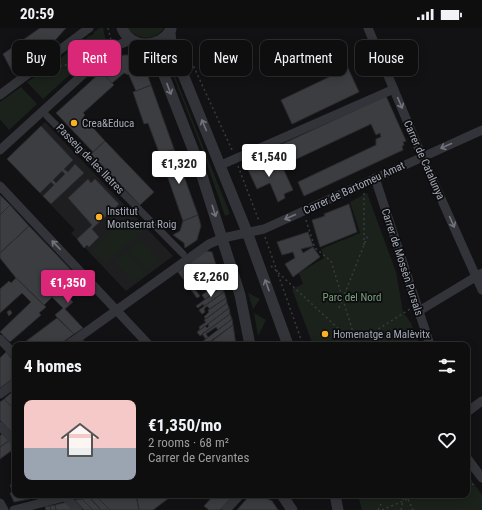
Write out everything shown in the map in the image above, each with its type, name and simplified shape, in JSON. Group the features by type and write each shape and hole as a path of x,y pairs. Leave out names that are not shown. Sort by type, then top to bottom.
{"street":[{"path":"0,95 89,28"},
{"path":"122,28 131,40"},
{"name":"Carrer de Catalunya","path":"368,28 422,157 479,275 482,290"},
{"path":"162,40 173,32"},
{"path":"173,32 171,45 221,165 287,342"},
{"path":"0,150 113,47 129,41"},
{"path":"164,76 196,157 223,238 244,307 250,342"},
{"path":"221,165 394,89"},
{"name":"Passeig de les lletres","path":"47,116 183,254"},
{"name":"Carrer de Bartomeu Amat","path":"72,342 209,244 223,238 262,229 482,130"},
{"name":"Carrer de Mossèn Pursals","path":"375,178 416,310 429,342"},
{"path":"0,186 146,342"},
{"path":"416,310 479,275"},
{"path":"0,339 12,352"},
{"path":"0,394 12,385"},
{"path":"470,410 482,401"},
{"path":"0,426 12,439"},
{"path":"470,462 480,476"},
{"path":"14,510 56,498"},
{"path":"69,498 78,510"},
{"path":"226,510 237,498"},
{"path":"284,498 292,510"},
{"path":"336,498 338,510"},
{"path":"0,503 4,510"}],"path":[{"path":"173,32 235,159 262,229 302,342"},
{"path":"364,191 364,247"},
{"path":"305,218 315,248 331,261 354,342"},
{"path":"339,308 368,235"},
{"path":"271,266 353,342"},
{"path":"359,342 416,310"},
{"path":"416,342 420,332"},
{"path":"470,485 474,485 480,476"},
{"path":"401,510 404,498"},
{"path":"382,510 408,499 413,510"},
{"path":"378,510 381,504"}],"shaded area":[{"name":"Institut Montserrat Roig","path":"45,122 173,256 126,291 71,233 75,230 7,159"}],"green space":[{"path":"100,28 103,28 106,40 87,40 87,37 94,34 94,32"},
{"path":"126,28 164,28 155,36 145,38 135,35"},
{"path":"68,52 68,76 43,99 27,82 36,76 60,76 60,59"},
{"path":"173,76 175,76 230,214 225,216 200,144"},
{"path":"21,87 37,104 9,130 0,119 0,102"},
{"name":"Parc del Nord","path":"367,193 396,272 403,312 411,323 417,342 312,342 292,289 303,284 299,273 324,258 321,249 360,233 350,202"},
{"path":"128,216 142,231 106,264 92,250"},
{"path":"140,239 159,260 148,270 128,250"},
{"path":"125,252 146,272 134,283 115,262"},
{"path":"248,293 260,299 253,309"},
{"path":"254,313 266,320 258,336"},
{"path":"470,478 482,495 482,510 362,510 359,498 470,498"}],"building":[{"path":"40,28 66,28 55,40 23,40"},
{"path":"12,48 12,71 3,54"},
{"path":"129,55 129,75 124,73 121,76 121,56"},
{"path":"347,68 359,92 292,124 281,100 331,76 347,76"},
{"path":"97,76 105,76 114,85 83,113 85,115 83,117 105,141 93,152 56,113"},
{"path":"105,76 120,76 112,83"},
{"path":"129,76 148,76 151,85 136,91"},
{"path":"151,85 174,149 160,155 148,123 144,124 133,92"},
{"path":"386,96 406,141 403,142 403,150 304,196 298,182 376,145 376,139 381,137 380,133 376,135 371,124 288,163 280,145"},
{"path":"41,126 73,160 64,169 68,172 75,164 84,173 51,204 43,196 54,185 51,182 40,193 7,159","holes":["62,171 65,174 56,183 53,180"]},
{"path":"105,141 154,192 140,205 91,154"},
{"path":"174,149 198,215 183,221 160,155"},
{"path":"257,155 264,171 281,164 293,190 284,194 285,198 278,202 270,183 257,189 244,161"},
{"path":"88,179 91,183 95,179 119,204 92,229 99,237 89,247 87,245 84,248 77,239 92,225 68,198"},
{"path":"0,195 10,205 0,215"},
{"path":"349,204 357,232 320,247 312,220 325,216 324,214"},
{"path":"10,205 29,226 0,253 0,215"},
{"path":"198,215 201,226 197,240 185,248 184,243 173,235 180,231 183,221"},
{"path":"29,226 75,274 44,305 16,278 0,258 0,253"},
{"path":"308,232 313,246 301,249 303,253 313,247 320,257 293,277 285,264 295,258 293,252 282,255 277,242"},
{"path":"206,251 212,252 221,281 207,291 207,289 205,290 201,275 197,277 198,278 191,284 200,296 197,298 178,272"},
{"path":"75,274 84,284 67,296 73,302 65,309 83,328 74,334 55,315 63,308 52,297"},
{"path":"16,278 46,307 39,313 41,315 10,342 0,332 31,302 22,293 0,313 0,289 9,281 11,283"},
{"path":"221,281 222,287 205,299 202,295"},
{"path":"222,287 224,292 204,306 203,304 198,308 196,306"},
{"path":"224,292 226,298 210,309 207,306 204,309 205,312 202,314 199,310"},
{"path":"226,298 227,303 206,319 204,317 209,312 208,310"},
{"path":"227,303 229,308 200,330 199,327 206,322 204,320"},
{"path":"229,308 230,314 200,336 197,332 205,326 207,328 209,326 208,324"},
{"path":"10,310 12,313 9,316 7,312"},
{"path":"230,314 232,319 218,330 216,327 206,334 208,337 206,339 202,334"},
{"path":"57,318 74,334 63,342 25,342"},
{"path":"232,319 233,325 209,342 202,342"},
{"path":"233,325 236,342 211,342"},
{"path":"6,352 12,359 12,379 0,388 0,358"},
{"path":"11,393 12,394 12,407 4,399"},
{"path":"4,399 12,407 12,433 0,420 0,402"},
{"path":"3,433 10,440 0,447 0,436"},
{"path":"10,440 12,443 12,450 0,459 0,447"},
{"path":"12,498 29,499 14,502"},
{"path":"90,498 98,498 110,510 101,510"},
{"path":"90,498 101,510 93,510 82,499"},
{"path":"98,498 137,498 139,510 110,510"},
{"path":"137,498 169,498 153,510 139,510"},
{"path":"211,498 231,498 220,510 209,510 204,506"},
{"path":"247,498 266,498 272,501 278,510 237,510"},
{"path":"82,499 93,510 84,510 75,500"},
{"path":"67,502 75,510 56,510 55,505"},
{"path":"55,505 56,510 51,510 50,506"},
{"path":"50,506 51,510 46,510 45,507"}],"place":[{"name":"Crea&Educa","path":"74,123"},
{"name":"Institut Montserrat Roig","path":"99,217"},
{"name":"Homenatge a Malèvitx","path":"325,334"}]}
